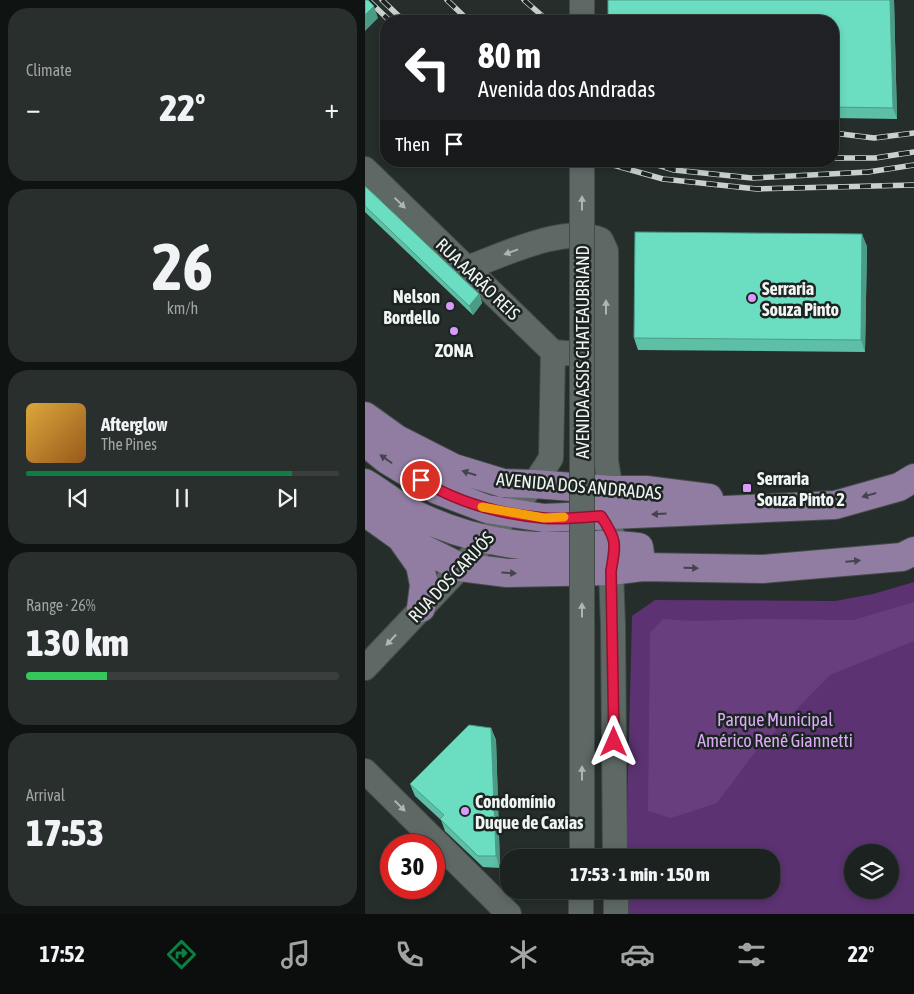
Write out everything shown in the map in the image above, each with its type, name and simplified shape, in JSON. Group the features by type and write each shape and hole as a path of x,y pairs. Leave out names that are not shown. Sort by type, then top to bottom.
{"main road":[{"name":"AVENIDA DOS ANDRADAS","path":"365,416 397,439 454,468 503,483 611,490 646,490 777,508"},
{"name":"AVENIDA DOS ANDRADAS","path":"365,442 387,460 437,490 487,509 544,518 835,504 899,486 914,478"},
{"path":"365,483 409,512 444,527 487,539 535,546 632,552 762,569 902,557 914,551"},
{"path":"365,512 400,537 461,567 507,573 611,571 632,552 635,530 612,516 611,490"},
{"path":"400,537 420,564 424,585 421,608"}],"street":[{"path":"582,0 582,15"},
{"name":"AVENIDA ASSIS CHATEAUBRIAND","path":"582,167 582,848"},
{"name":"RUA AARÃO REIS","path":"365,168 553,352"},
{"name":"AVENIDA ASSIS CHATEAUBRIAND","path":"467,268 553,237 591,236 601,240 606,251 606,461 611,490"},
{"path":"553,352 607,356"},
{"name":"AVENIDA ASSIS CHATEAUBRIAND","path":"534,484 551,458 553,352"},
{"name":"RUA DOS CARIJÓS","path":"365,668 487,539 534,484"},
{"path":"611,571 615,849"},
{"path":"365,771 509,914"},
{"path":"581,899 581,914"},
{"path":"616,899 616,914"}],"green space":[{"name":"Parque Municipal Américo Renê Giannetti","path":"914,582 914,914 625,914 625,899 780,899 780,849 626,849 632,616 655,600 835,601 873,594"},
{"path":"914,602 914,641 830,675 756,751 717,803 671,818 648,811 650,633 663,619 694,621 755,619 854,620"}],"building":[{"path":"365,0 368,0 374,6 365,15"},
{"path":"608,0 890,0 893,108 839,107 839,15 608,15"},
{"path":"365,186 479,294 469,306 365,206"},
{"name":"Serraria Souza Pinto","path":"635,232 862,234 861,340 634,338"},
{"name":"Condomínio Duque de Caxias","path":"469,725 491,728 496,856 478,856 440,819 444,815 410,784"}],"railway":[{"path":"368,0 384,15"},
{"path":"382,0 398,15"},
{"path":"447,0 463,15"},
{"path":"524,0 541,15"},
{"path":"839,134 874,138 914,133"},
{"path":"839,158 875,158 914,152"},
{"path":"664,167 674,170 752,178 868,172 914,165"},
{"path":"620,167 663,179 757,189 914,185"}],"slow traffic":[{"path":"482,507 544,518 564,517"}],"place":[{"name":"Serraria Souza Pinto","path":"752,298"},
{"name":"Nelson Bordello","path":"450,306"},
{"name":"ZONA","path":"454,331"},
{"name":"Serraria Souza Pinto 2","path":"747,488"},
{"name":"Condomínio Duque de Caxias","path":"465,811"}],"route":[{"path":"421,480 437,490 487,509 544,518 601,516 610,529 616,544 611,571 614,742"}]}
